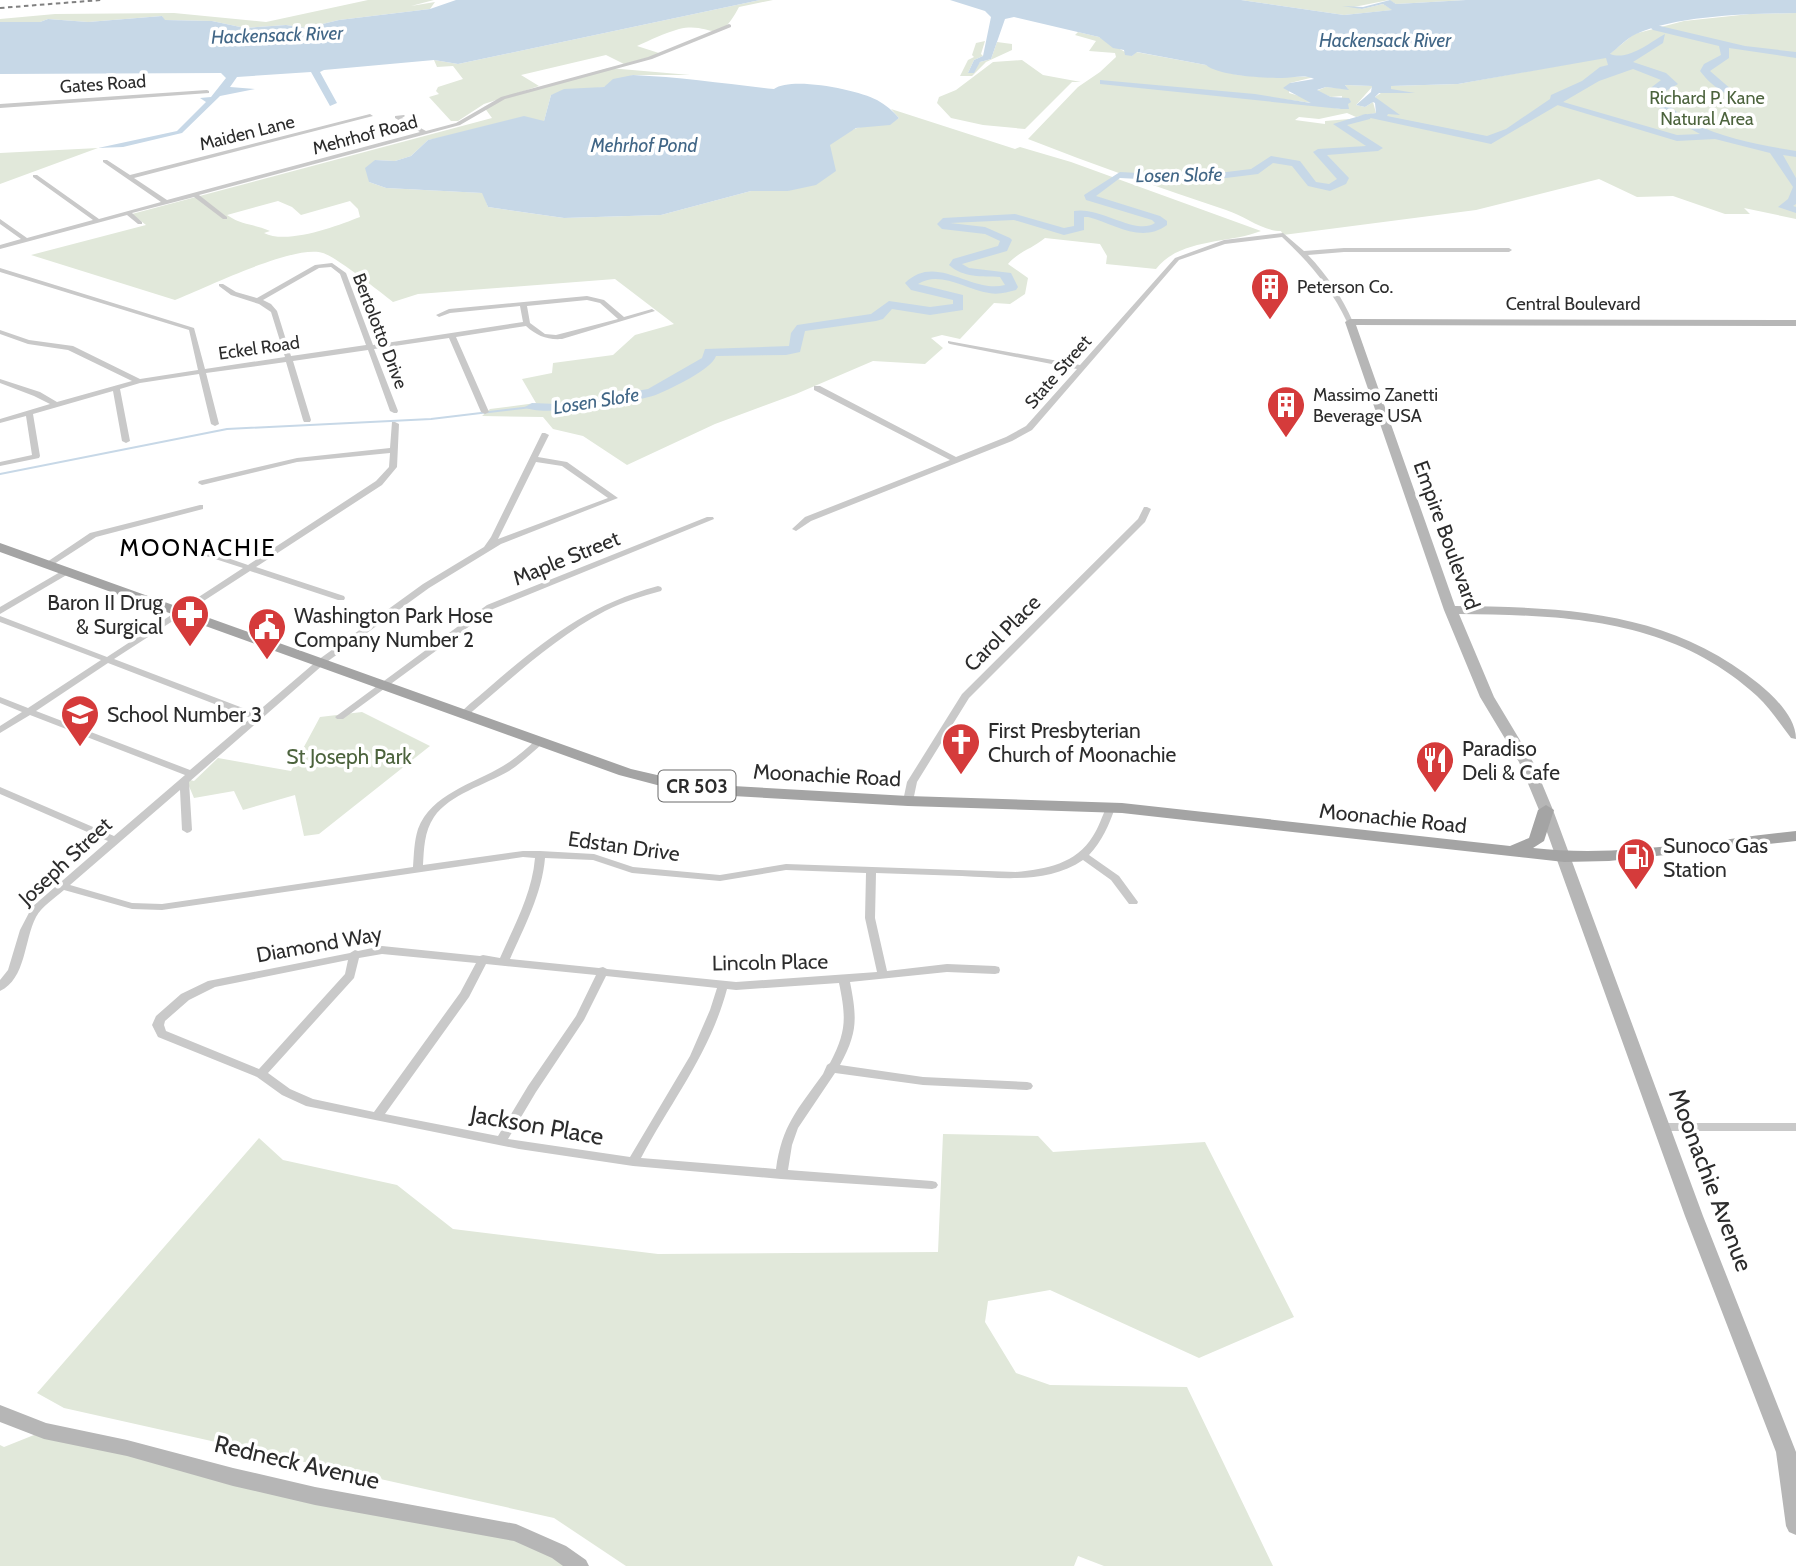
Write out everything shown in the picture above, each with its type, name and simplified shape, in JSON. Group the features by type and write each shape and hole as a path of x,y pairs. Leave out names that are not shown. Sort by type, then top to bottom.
{"main road":[{"name":"Moonachie Road","path":"0,547 625,772 657,780 733,791 908,801 1110,808 1564,857"},
{"path":"1509,852 1536,841 1546,810"},
{"name":"CR 503","path":"1564,857 1619,855 1741,841 1796,838"}],"street":[{"name":"Mehrhof Road","path":"0,247 426,134 458,124 503,98 650,58 729,26"},
{"name":"Gates Road","path":"0,106 207,92"},
{"name":"Maiden Lane","path":"131,177 370,116"},
{"path":"402,116 397,117 426,134"},
{"path":"105,161 165,202"},
{"path":"35,176 98,221"},
{"path":"195,195 225,218"},
{"path":"128,213 140,223"},
{"path":"0,221 26,240"},
{"name":"Empire Boulevard","path":"1283,235 1305,253 1339,296 1450,610 1487,697 1526,762 1564,857"},
{"name":"State Street","path":"796,529 808,519 1029,428 1177,259 1224,242 1283,235"},
{"path":"1305,253 1345,250 1509,250"},
{"name":"Bertolotto Drive","path":"257,301 317,266 332,265 346,278 394,411"},
{"path":"0,270 192,329 215,424"},
{"path":"221,285 229,292 257,301 274,311 307,420"},
{"path":"439,315 449,311 593,298 602,301 622,319"},
{"path":"523,304 527,324 541,335 556,338 652,311"},
{"name":"Central Boulevard","path":"1350,322 1796,323"},
{"name":"Eckel Road","path":"0,421 139,381 527,324"},
{"path":"0,332 28,341 70,348 139,381"},
{"path":"452,336 485,412"},
{"path":"950,342 1083,368"},
{"path":"0,381 37,394 56,405"},
{"path":"116,387 126,441"},
{"path":"817,388 956,460"},
{"path":"0,464 36,456 29,413"},
{"path":"0,730 379,483 393,467 395,424"},
{"path":"482,551 495,538 545,435"},
{"path":"202,483 297,460 394,450"},
{"path":"482,551 614,498 564,464 533,458"},
{"path":"48,564 93,535 201,507"},
{"name":"Carol Place","path":"908,801 912,782 962,699 1142,520 1147,509"},
{"name":"Maple Street","path":"340,717 490,607 710,519"},
{"path":"178,544 341,598"},
{"name":"Joseph Street","path":"0,988 16,967 23,930 29,919 62,886 320,662 426,586 482,551"},
{"path":"0,611 67,571"},
{"path":"464,714 570,627 598,609 635,594 658,589"},
{"path":"1450,610 1572,613 1624,622 1665,634 1705,652 1753,682 1778,708 1796,735"},
{"path":"0,619 257,717"},
{"path":"0,700 188,777 187,830"},
{"path":"418,869 418,841 433,812 455,794 512,765 540,741"},
{"path":"0,790 115,840"},
{"name":"Edstan Drive","path":"62,886 132,906 162,907 509,856 540,854 594,857 632,870 720,878 786,867 1024,875 1062,867 1083,855 1102,833 1110,808"},
{"path":"504,961 533,893 540,870 540,854"},
{"path":"1083,855 1115,878 1133,902"},
{"name":"Moonachie Avenue","path":"1564,857 1662,1127 1786,1452 1796,1526"},
{"path":"871,870 870,918 883,975"},
{"name":"Diamond Way","path":"158,1025 160,1019 185,997 201,988 355,954 396,950 504,961"},
{"path":"261,1074 350,975 355,954"},
{"path":"377,1116 465,995 483,959"},
{"name":"Lincoln Place","path":"504,961 723,984 768,985 947,968 995,970"},
{"path":"501,1141 552,1060 575,1029 592,999 603,971"},
{"path":"781,1175 785,1148 793,1126 841,1052 850,1023 844,979"},
{"path":"633,1162 647,1134 675,1094 705,1042 717,1011 723,984"},
{"name":"Jackson Place","path":"158,1025 162,1034 261,1074 296,1098 377,1116 501,1141 633,1162 933,1185"},
{"path":"831,1068 923,1081 1027,1086"},
{"path":"1662,1127 1796,1127"},
{"name":"Redneck Avenue","path":"0,1413 44,1430 127,1448 266,1485 516,1533 559,1552 579,1566"}],"green space":[{"path":"368,0 434,0 411,6 435,2 430,9 339,20 306,28 286,25 245,28 212,21 164,20 162,16 88,22 48,19 40,22 0,22 0,19 55,14 174,13 266,22"},
{"path":"760,0 773,0 739,7 731,20 719,31 679,29 637,46 662,54 624,64 606,55 521,75 539,86 484,104 458,121 451,121 429,97 439,94 436,91 438,87 463,79 453,66 437,67 434,60 458,64"},
{"path":"1241,0 1389,0 1354,7 1362,9 1383,4 1393,10 1344,15"},
{"path":"1389,0 1466,0 1396,4"},
{"name":"Richard P. Kane Natural Area","path":"1796,13 1796,219 1744,208 1750,214 1725,214 1673,196 1637,197 1599,179 1476,210 1283,235 1281,231 1267,229 1233,213 1028,139 1078,87 1116,57 1115,53 1089,51 1096,41 1075,35 1078,32 1099,37 1132,56 1136,52 1206,65 1237,75 1314,77 1290,83 1289,93 1312,103 1246,94 1341,109 1342,96 1331,97 1316,91 1326,87 1348,89 1345,85 1373,86 1356,105 1365,107 1373,102 1376,113 1356,117 1347,113 1319,119 1299,117 1295,120 1325,124 1325,121 1386,116 1375,97 1391,86 1458,84 1606,57 1634,34 1684,21 1750,14"},
{"path":"985,41 981,54 983,56 974,60 968,73 980,62 991,59 997,42 1012,44 1012,50 986,62 972,76 960,76 968,60 974,57 972,55 976,43"},
{"path":"1022,60 1043,75 1081,82 1072,82 1025,129 983,125 951,118 937,103 939,97 956,90 993,62"},
{"path":"609,68 690,75 633,75 604,87 551,95 544,121 428,140 411,156 395,161 375,160 369,182 386,188 483,193 488,207 564,218 661,215 751,191 788,191 819,155 847,132 889,123 899,118 891,109 1015,149 1020,147 1071,162 1261,231 1191,247 1166,259 1156,269 1106,264 1107,256 1100,244 1045,238 1008,264 1028,278 1025,294 1010,304 994,303 960,339 942,335 931,338 943,348 925,364 873,361 796,394 715,424 627,465 583,436 553,429 543,417 482,416 490,409 536,403 522,379 552,373 553,363 613,355 635,335 674,324 615,279 418,294 393,302 329,256 310,252 271,261 175,300 31,255 146,225 132,214 492,118 484,107 503,98","holes":["278,201 292,207 301,215 350,201 358,209 360,217 312,233 285,237 264,233 270,231 227,215"]},
{"path":"98,148 87,152 0,184 0,153"},
{"name":"St Joseph Park","path":"362,712 430,746 319,834 304,836 295,795 243,810 234,791 194,798 186,779 194,781 218,758 291,771 320,717"},
{"path":"943,1134 1038,1136 1053,1152 1205,1142 1294,1317 1199,1358 1050,1290 988,1301 985,1322 1016,1373 1050,1385 1187,1387 1273,1566 1104,1566 1078,1556 1074,1566 626,1566 554,1518 64,1408 37,1393 259,1138 283,1160 397,1185 453,1229 658,1254 938,1252"},
{"path":"44,1431 516,1533 567,1566 0,1566 0,1445 4,1447"}],"water":[{"name":"Hackensack River","path":"456,0 760,0 458,64 434,60 324,70 320,72 337,103 330,106 311,72 237,77 230,87 255,89 220,96 182,133 123,147 98,148 177,131 206,102 200,98 211,97 226,78 221,73 0,74 0,22 40,22 48,19 88,22 162,16 165,20 212,21 245,28 286,25 306,28 339,20 430,9"},
{"name":"Hackensack River","path":"950,0 1241,0 1344,15 1392,10 1383,4 1362,9 1342,6 1363,7 1390,0 1396,4 1466,0 1796,0 1796,13 1693,19 1653,28 1633,36 1610,54 1617,56 1631,53 1665,34 1663,43 1633,62 1666,73 1678,84 1661,94 1682,124 1652,101 1648,90 1661,80 1633,69 1599,81 1491,144 1361,115 1376,113 1373,102 1365,107 1356,105 1371,92 1372,86 1345,85 1349,90 1326,87 1317,90 1331,97 1349,98 1349,109 1341,109 1100,84 1100,80 1255,94 1311,103 1283,88 1290,83 1314,79 1302,76 1242,76 1221,72 1206,65 1137,52 1132,56 1125,55 1124,50 1113,48 1099,37 1014,17 1005,19 991,59 980,62 974,73 968,73 974,60 983,56 991,17 985,11","holes":["1606,58 1608,65 1551,95 1550,99 1506,129 1487,136 1387,116 1400,115 1375,97 1379,93 1415,93 1391,89 1391,86 1458,84"]},
{"name":"Mehrhof Pond","path":"633,75 774,89 795,84 825,86 868,96 889,108 899,118 890,125 856,128 830,145 836,171 816,185 788,191 751,191 661,215 564,218 488,207 482,193 386,188 369,182 365,168 375,160 395,161 411,156 428,140 524,116 544,121 551,95 564,89 604,87 613,79"}],"waterway":[{"path":"1656,28 1745,49 1796,55"},
{"path":"1723,44 1726,56 1707,66 1705,71 1729,92 1759,102"},
{"path":"1559,104 1677,138 1711,137"},
{"path":"1661,104 1672,115 1704,132 1743,144 1796,154"},
{"name":"Losen Slofe","path":"1120,175 1194,179 1254,172 1271,159 1296,163 1312,184 1330,188 1342,182 1343,178 1318,152 1378,148 1338,124 1366,117"},
{"path":"1773,150 1796,185"},
{"name":"Losen Slofe","path":"532,407 557,408 652,392 695,369 708,360 710,352 795,349 797,333 801,328 872,318 879,316 889,305 930,311 959,307 959,298 915,287 911,283 922,276 934,274 987,289 1012,287 1007,276 1002,274 966,271 955,265 957,262 1003,248 1006,240 993,232 946,227 943,224 947,220 1015,217 1064,232 1080,228 1078,213 1088,213 1145,231 1163,223 1156,218 1090,198 1090,195 1115,178"},
{"path":"1796,190 1793,201 1784,207 1796,210"},
{"name":"Losen Slofe","path":"0,474 227,429 431,419 532,407"}],"railway":[{"path":"0,8 101,0"}],"place":[{"name":"Peterson Co.","path":"1270,321"},
{"name":"Massimo Zanetti Beverage USA","path":"1286,439"},
{"name":"Baron II Drug & Surgical","path":"190,648"},
{"name":"Washington Park Hose Company Number 2","path":"267,661"},
{"name":"School Number 3","path":"80,748"},
{"name":"First Presbyterian Church of Moonachie","path":"961,776"},
{"name":"Paradiso Deli & Cafe","path":"1435,794"},
{"name":"Sunoco Gas Station","path":"1636,891"}],"district":[{"name":"MOONACHIE","path":"198,547"}]}
